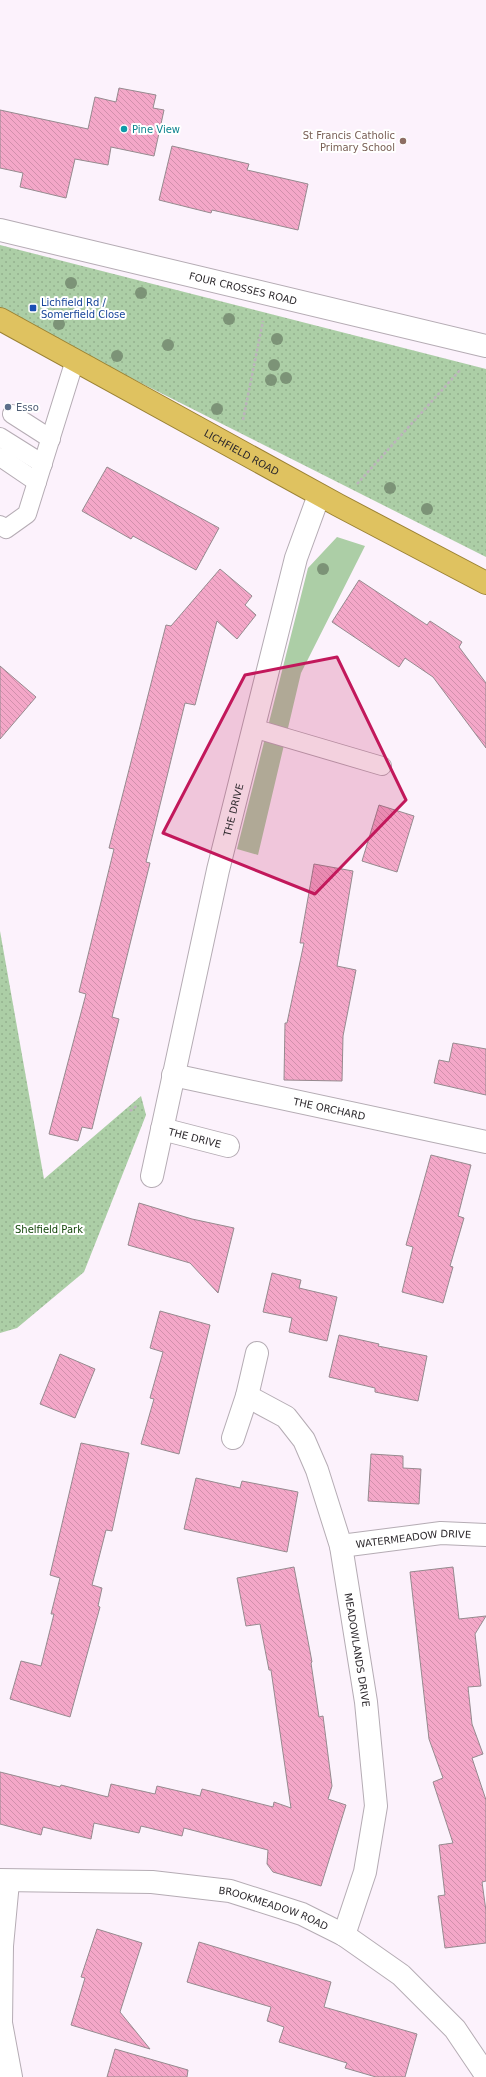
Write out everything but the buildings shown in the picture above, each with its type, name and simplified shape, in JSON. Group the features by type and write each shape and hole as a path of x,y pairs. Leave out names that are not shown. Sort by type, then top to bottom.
{"highway":[{"name":"LICHFIELD ROAD","path":"0,319 328,500 486,583"}],"street":[{"name":"FOUR CROSSES ROAD","path":"0,230 484,346"},
{"name":"THE DRIVE","path":"152,1176 218,870 296,558 328,500"},
{"name":"THE ORCHARD","path":"173,1075 486,1142"},
{"name":"THE DRIVE","path":"162,1129 228,1146"},
{"path":"233,1438 247,1396 257,1353"},
{"name":"MEADOWLANDS DRIVE","path":"247,1396 286,1417 304,1440 317,1470 341,1546 366,1702 376,1806 365,1872 344,1935"},
{"name":"WATERMEADOW DRIVE","path":"341,1546 440,1533 486,1535"},
{"path":"4,1881 1,2023 11,2077"},
{"name":"BROOKMEADOW ROAD","path":"4,1881 152,1882 230,1891 302,1914 344,1935 401,1975 455,2029 486,2075"}],"lane":[{"path":"0,524 6,529 27,514 75,360"},
{"path":"5,426 46,453"},
{"path":"5,426 46,453"},
{"path":"0,457 38,482"},
{"path":"253,728 382,766"}],"path":[{"path":"236,449 268,293"},
{"path":"328,500 484,346"}],"highlighted area":[{"path":"337,657 406,800 315,894 163,833 245,675"}],"green space":[{"path":"0,245 486,369 486,557 0,312"},
{"path":"337,537 365,546 301,673 258,855 237,849 308,568"},
{"name":"Shelfield Park","path":"0,931 44,1179 141,1096 146,1115 84,1272 17,1328 0,1333"}],"place":[{"name":"Pine View","path":"124,129"},
{"name":"St Francis Catholic Primary School","path":"403,141"},
{"name":"Lichfield Rd / Somerfield Close","path":"33,308"},
{"name":"Esso","path":"8,407"}]}
